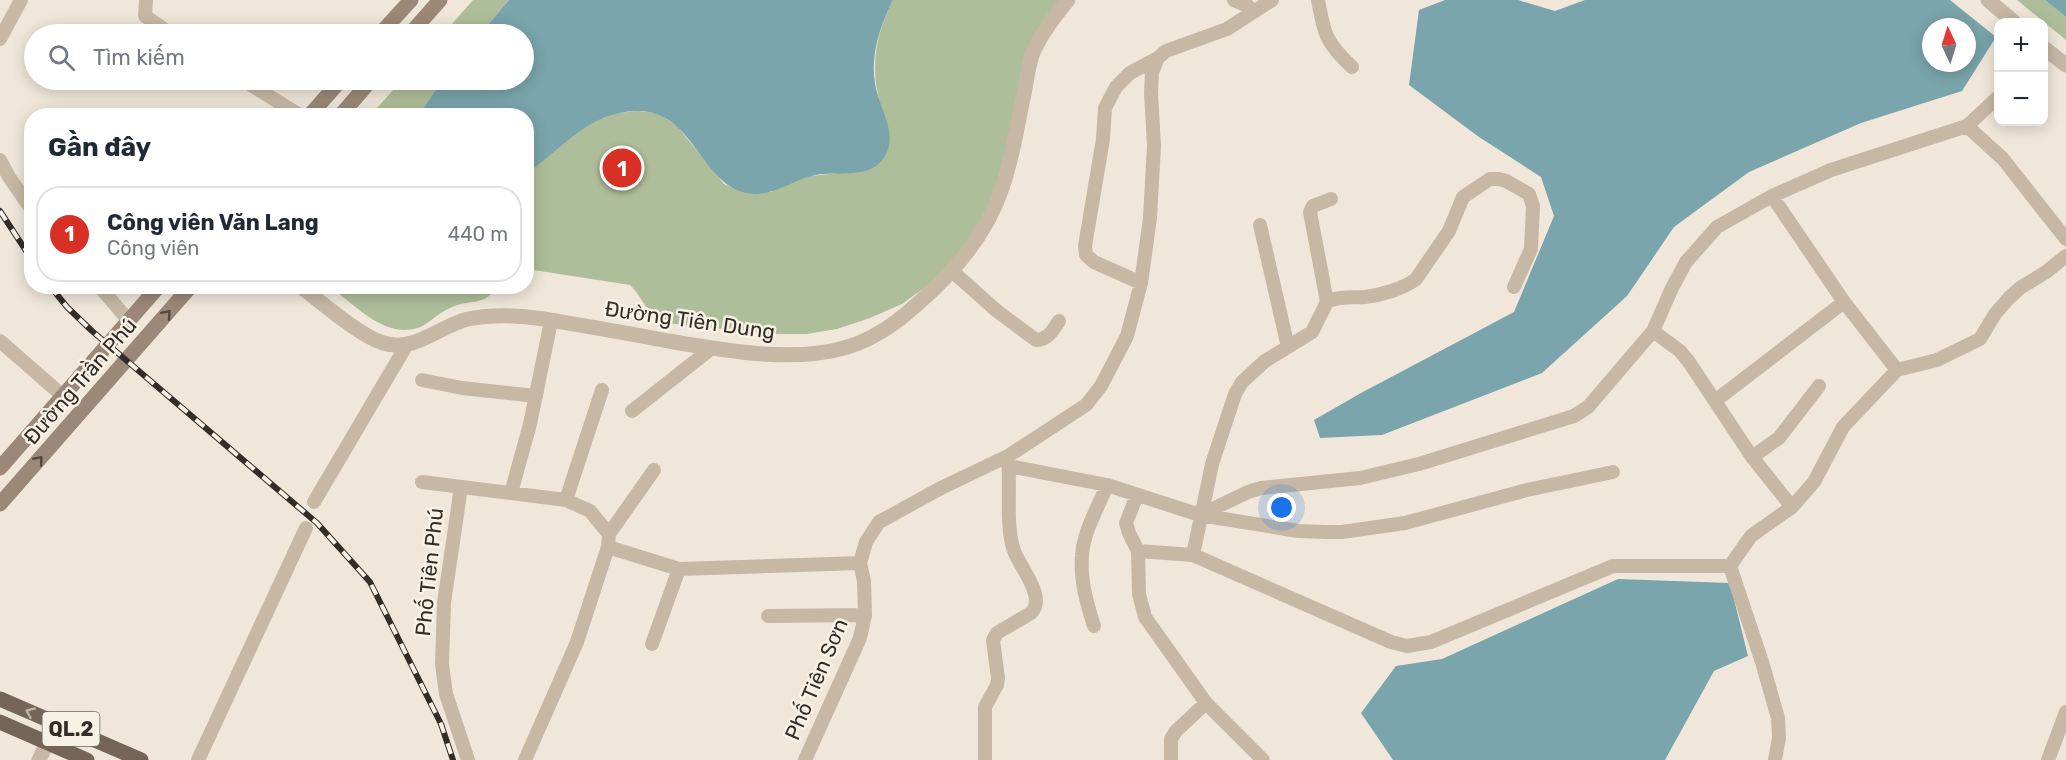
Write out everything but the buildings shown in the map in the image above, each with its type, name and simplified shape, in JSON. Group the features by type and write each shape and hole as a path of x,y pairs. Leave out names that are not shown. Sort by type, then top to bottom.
{"main road":[{"path":"389,24 411,0"},
{"path":"419,24 440,0"},
{"path":"316,108 332,90"},
{"path":"347,108 362,90"},
{"name":"Đường Trần Phú","path":"0,468 152,294"},
{"name":"Đường Trần Phú","path":"0,504 184,294"},
{"name":"QL.2","path":"0,699 141,760"},
{"name":"QL.2","path":"0,722 87,760"}],"street":[{"path":"0,39 21,0"},
{"path":"146,0 145,16 157,24"},
{"name":"Đường Tiên Dung","path":"406,346 443,328 467,320 510,315 712,348 781,354 843,349 861,342 914,309 952,271 983,231 994,212 1015,142 1033,52 1052,20 1068,0"},
{"path":"1234,0 1248,6 1252,11"},
{"path":"1141,283 1094,262 1086,255 1085,246 1103,139 1105,108 1116,87 1130,74 1166,51 1227,29 1272,0"},
{"path":"1318,0 1327,39 1335,51 1352,67"},
{"path":"1988,0 2009,18"},
{"path":"2048,53 2066,65"},
{"path":"1009,461 1086,405 1096,394 1127,336 1141,283 1150,218 1154,146 1152,72 1158,58"},
{"path":"259,90 288,108"},
{"path":"1200,515 1261,488 1360,478 1419,464 1574,416 1588,407 1653,332 1686,262 1717,227 1772,196 1853,162 1967,126 1994,101"},
{"path":"1967,126 2002,159 2066,239"},
{"path":"0,160 24,199"},
{"path":"1327,302 1335,299 1369,296 1410,284 1416,279 1449,231 1463,197 1490,179 1506,181 1529,194 1533,206 1531,249 1514,287"},
{"path":"1772,196 1844,302 1897,370"},
{"path":"1193,555 1200,515 1215,456 1235,394 1242,382 1265,360 1315,330 1327,302 1310,212 1313,206 1331,200"},
{"path":"1260,225 1288,347"},
{"path":"1730,566 1751,536 1792,507 1814,482 1843,427 1897,370 1937,360 1980,339 1995,314 2009,298 2066,256"},
{"path":"952,271 996,310 1036,340 1042,340 1049,335 1059,321"},
{"path":"106,294 129,321"},
{"path":"311,294 369,337 385,344 406,346 314,502"},
{"path":"1715,401 1844,302"},
{"path":"511,493 536,396 551,321"},
{"path":"1653,332 1680,351 1752,457 1792,507"},
{"path":"0,341 63,396"},
{"path":"632,411 712,348"},
{"path":"422,380 462,388 536,396"},
{"path":"1752,457 1784,433 1819,386"},
{"path":"566,500 602,390"},
{"path":"1009,461 1107,485 1200,515 1298,531 1342,532 1405,523 1527,490 1613,472"},
{"path":"985,760 985,707 997,685 998,678 993,640 997,633 1035,610 1037,602 1012,542 1009,461"},
{"name":"Phố Tiên Sơn","path":"805,760 860,638 865,615 864,581 860,563 866,542 879,522 941,488 1009,461"},
{"path":"525,760 576,642 608,540 654,470"},
{"path":"422,482 461,487"},
{"path":"1094,626 1086,599 1082,557 1085,540 1107,485"},
{"name":"Phố Tiên Phú","path":"468,760 446,694 442,664 444,603 461,487 566,500 590,510 608,540"},
{"path":"1137,495 1126,523 1138,551 1139,594 1145,617 1206,703 1263,760"},
{"path":"198,760 306,528"},
{"path":"608,540 679,569 860,563"},
{"path":"1138,551 1193,555 1391,642 1407,646 1431,642 1613,566 1730,566"},
{"path":"1730,566 1778,718 1779,738 1774,760"},
{"path":"652,644 679,569"},
{"path":"768,616 865,615"},
{"path":"1171,760 1171,739 1176,731 1206,703"},
{"path":"2048,760 2066,712"},
{"path":"39,760 47,742"}],"green space":[{"path":"473,0 509,0 489,24 452,24"},
{"path":"893,0 1063,0 1049,18 1006,177 974,235 934,281 902,304 837,329 807,334 769,334 666,323 649,311 630,285 534,270 534,167 578,132 595,121 616,113 638,111 658,113 677,126 724,184 738,190 771,192 803,177 837,173 883,113 875,69 878,41"},
{"path":"2017,0 2045,0 2066,17 2066,40 2048,25 2048,18 2039,18"},
{"path":"393,90 435,90 424,108 377,108"},
{"path":"339,294 492,294 481,300 445,310 414,329 391,328 369,317"}],"water":[{"path":"509,0 893,0 884,19 874,61 875,83 889,129 889,147 880,163 866,171 815,175 773,191 755,194 737,190 722,180 674,124 658,115 639,111 622,112 592,124 534,168 534,108 424,108 435,90 534,90 534,24 489,24"},
{"path":"1445,0 1518,0 1555,11 1585,0 1950,0 1972,18 1922,18 1922,72 1974,72 1962,91 1861,123 1749,172 1674,227 1627,296 1542,373 1382,435 1320,438 1314,420 1514,312 1554,216 1541,177 1479,137 1409,85 1419,10"},
{"path":"2045,0 2066,0 2066,17"},
{"path":"1976,21 1994,35 1994,40 1976,69"},
{"path":"1618,579 1730,583 1748,656 1714,671 1665,760 1393,760 1361,713 1396,666 1442,659"}],"railway":[{"path":"0,211 24,248"},
{"path":"56,294 92,331 317,523 370,582 441,724 453,760"}],"place":[{"name":"Công viên Văn Lang","path":"622,168"}]}
